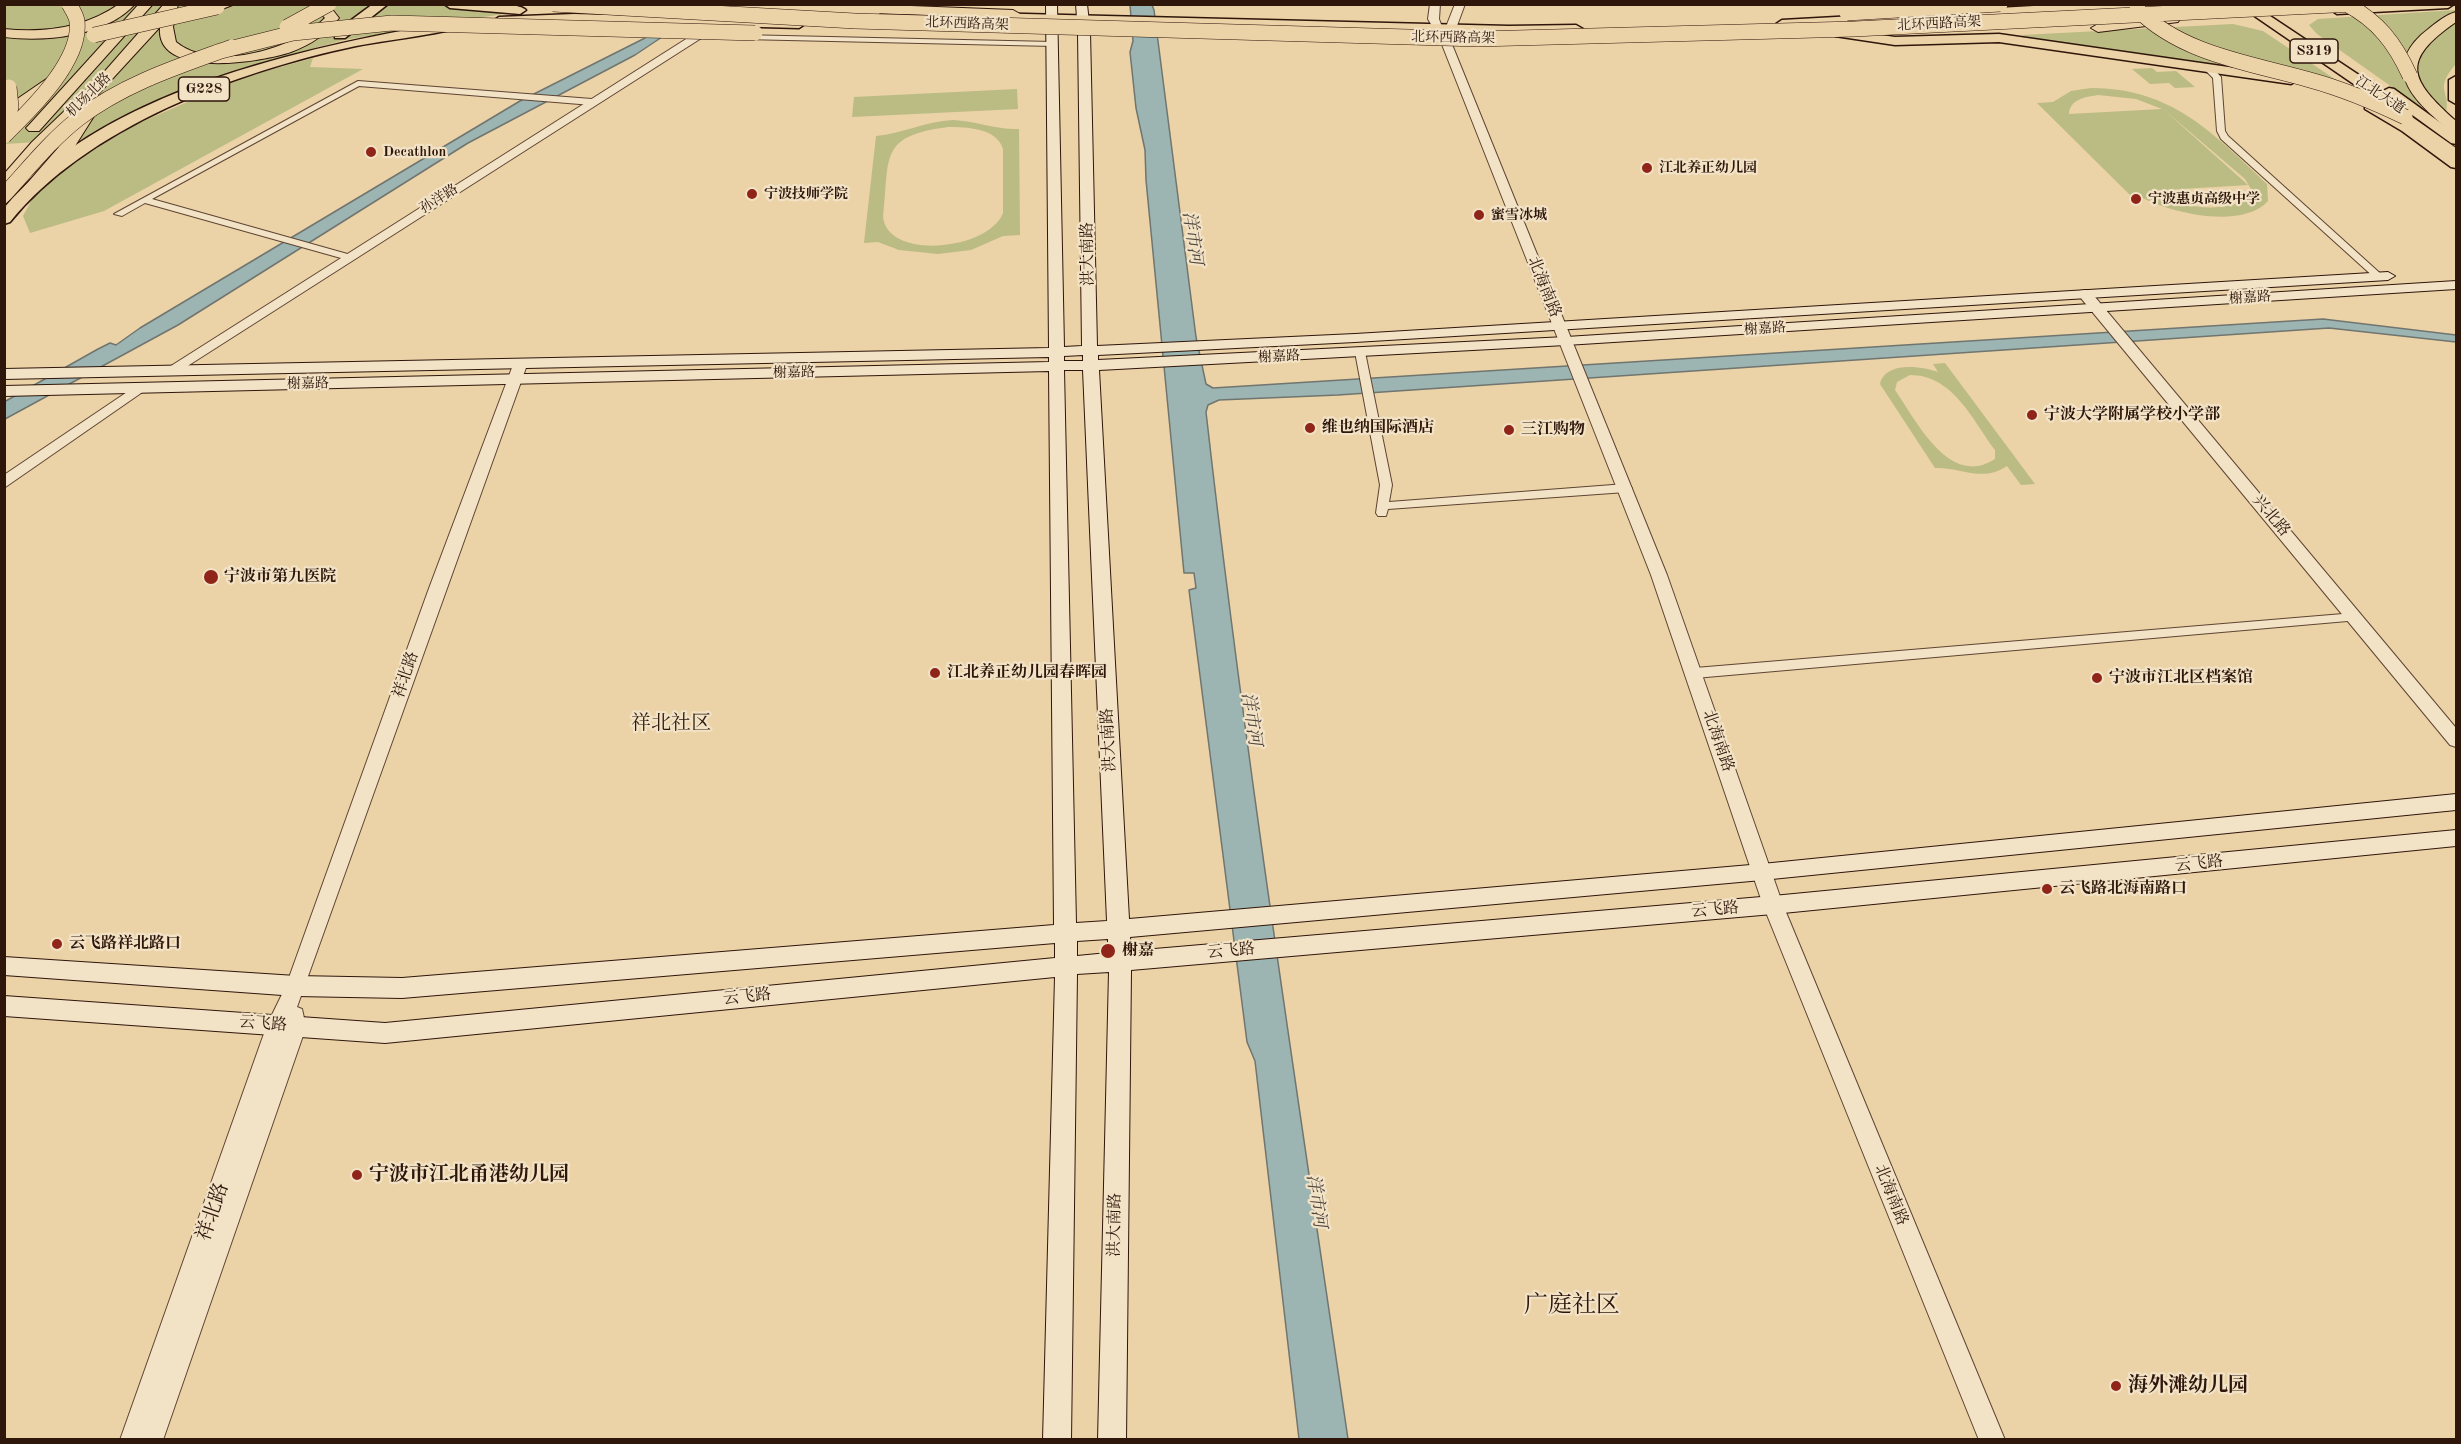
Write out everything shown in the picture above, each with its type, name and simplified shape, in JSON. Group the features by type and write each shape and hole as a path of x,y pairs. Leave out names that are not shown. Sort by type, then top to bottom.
{"highway":[{"path":"4,136 63,66 75,46 78,30 75,11 69,4"},
{"path":"4,33 36,34 71,29 108,18 129,4"},
{"path":"4,116 80,58 136,4"},
{"name":"机场北路","path":"4,161 147,4"},
{"path":"4,41 94,35 229,4"},
{"path":"172,6 167,40 181,52 210,59 236,59 279,51 299,43 325,27 332,18 327,10 318,4"},
{"path":"4,195 40,154 79,118 138,83 288,26 329,4"},
{"name":"北环西路高架","path":"553,4 855,21 1478,39 2353,4"},
{"name":"北环西路高架","path":"608,4 903,17 1507,33 1648,34 2243,4"},
{"path":"730,4 1217,19 1306,28"},
{"path":"873,4 1013,14"},
{"path":"1648,34 1865,11 2000,4"},
{"path":"1803,19 2134,4 2148,20 2167,33 2193,45 2348,92 2405,117 2457,155"},
{"path":"2346,4 2374,21 2386,32 2397,46 2423,100 2457,129"},
{"name":"机场北路","path":"4,184 38,145 103,82 139,39 172,6"},
{"path":"1648,34 1727,42 1802,41 2098,28 2193,16"},
{"path":"2410,76 2411,53 2427,34 2457,16"},
{"path":"218,52 293,33 392,23 966,39 1054,27"},
{"path":"699,29 722,26 1054,27 1149,40 1334,35"},
{"path":"4,80 12,96 9,120 4,127"},
{"path":"32,187 64,151 104,90 103,82"}],"main road":[{"name":"G228","path":"4,219 32,187 85,147 152,111 339,36 382,4"},
{"path":"450,4 647,20 699,29 1054,27 1083,19 1157,34 1552,43 1840,33 2193,16 2260,9"},
{"path":"672,4 1054,27"},
{"path":"1914,16 1949,4"},
{"path":"1109,26 1162,21 1435,28 1666,28 2150,4"},
{"name":"江北大道","path":"2243,4 2276,12 2457,140"},
{"path":"2276,12 2448,4"},
{"name":"江北大道","path":"2260,9 2457,148"},
{"path":"254,70 353,43 455,25 538,19 647,20"},
{"name":"洪大南路","path":"1083,19 1090,358 1120,961 1112,1440"},
{"name":"洪大南路","path":"1054,27 1066,966 1057,1440"},
{"path":"1840,33 1895,41 1999,38 2275,77 2349,97 2380,111 2457,164"},
{"path":"2457,80 2454,91 2457,100"},
{"name":"榭嘉路","path":"1090,358 1142,364 1226,352 1559,325 2457,272"},
{"name":"榭嘉路","path":"4,391 517,373 1058,360 1090,358 1145,348 1361,356 2101,311 2457,285"},
{"name":"榭嘉路","path":"13,374 170,371 517,373"},
{"name":"云飞路","path":"4,966 296,986 402,988 1194,924 1762,872 2457,802"},
{"name":"云飞路","path":"4,1006 385,1033 1066,966 1773,905 2457,838"}],"street":[{"path":"1435,4 1431,12 1435,28"},
{"path":"1446,42 1460,4"},
{"name":"北海南路","path":"1435,28 1446,42 1626,488 1695,674 1773,905 1992,1440"},
{"name":"孙洋路","path":"170,371 592,102 699,29"},
{"path":"2208,68 2217,77 2220,131 2224,137 2379,277"},
{"path":"119,214 358,83 592,102"},
{"path":"144,201 348,257"},
{"name":"兴北路","path":"2085,294 2145,363 2457,740"},
{"path":"1361,356 1374,412 1386,485 1382,509 1626,488"},
{"name":"祥北路","path":"150,1440 286,1026 296,986 436,591 517,373"},
{"path":"4,483 139,388"},
{"path":"1695,674 2355,617"},
{"name":"祥北路","path":"133,1440 286,1026"}],"green space":[{"path":"5,5 515,5 509,13 344,40 243,68 197,84 86,139 5,144"},
{"path":"2456,10 2456,64 2445,79 2446,113 2423,109 2317,34 2309,25 2318,19"},
{"path":"2233,24 2263,31 2354,92 2028,39 2022,35"},
{"path":"313,58 310,67 363,69 104,211 30,233 23,216 35,194 62,171 128,128 244,77"},
{"path":"2152,68 2157,72 2176,71 2195,87 2175,88 2169,83 2150,84 2132,69"},
{"path":"2091,88 2119,90 2145,96 2188,116 2228,147 2267,184 2268,201 2256,210 2224,217 2186,213 2139,196 2132,197 2037,103 2053,102 2071,91","holes":["2098,95 2136,99 2162,109 2069,114 2075,102","2163,109 2245,179 2251,189 2247,199 2223,207 2198,207 2172,201 2149,191 2248,185"]},
{"path":"1017,89 1018,109 852,117 854,97"},
{"path":"953,120 1019,129 1020,235 1003,236 971,250 938,254 899,250 878,242 864,243 876,136","holes":["948,127 980,130 1000,142 1003,149 1003,213 994,226 960,242 919,245 902,240 889,231 883,217 886,179 892,153 909,136"]},
{"path":"1945,363 2035,484 2021,485 2007,466 1998,471 1980,474 1935,468 1880,384 1889,372 1905,367 1938,372 1933,364","holes":["1910,375 1938,382 1960,401 1995,450 1995,459 1978,466 1963,465 1949,458 1924,433 1895,390 1897,382"]}],"water":[{"path":"705,5 719,5 680,25 635,55 468,143 178,325 5,419 4,402 98,349 110,343 116,345 140,328 520,101"},
{"path":"1130,5 1152,5 1154,10 1196,337 1206,384 1213,388 2323,319 2456,335 2456,342 2329,328 1338,395 1219,400 1208,405 1206,412 1221,541 1255,798 1348,1439 1299,1439 1255,1061 1247,1042 1189,590 1196,588 1194,573 1184,573 1145,150 1136,108 1130,52 1133,41"}],"railway":[{"path":"592,4 877,20 1475,35 1648,34 1848,26"}],"place":[{"name":"Decathlon","path":"371,152"},
{"name":"江北养正幼儿园","path":"1647,168"},
{"name":"宁波技师学院","path":"752,194"},
{"name":"宁波惠贞高级中学","path":"2136,199"},
{"name":"蜜雪冰城","path":"1479,215"},
{"name":"宁波大学附属学校小学部","path":"2032,415"},
{"name":"维也纳国际酒店","path":"1310,428"},
{"name":"三江购物","path":"1509,430"},
{"name":"宁波市第九医院","path":"211,577"},
{"name":"江北养正幼儿园春晖园","path":"935,673"},
{"name":"宁波市江北区档案馆","path":"2097,678"},
{"name":"云飞路北海南路口","path":"2047,889"},
{"name":"云飞路祥北路口","path":"57,944"},
{"name":"榭嘉","path":"1108,951"},
{"name":"宁波市江北甬港幼儿园","path":"357,1175"},
{"name":"海外滩幼儿园","path":"2116,1386"}],"district":[{"name":"祥北社区","path":"671,724"},
{"name":"广庭社区","path":"1572,1306"}],"water label":[{"name":"洋市河","path":"1192,238"},
{"name":"洋市河","path":"1251,719"},
{"name":"洋市河","path":"1316,1201"}]}
